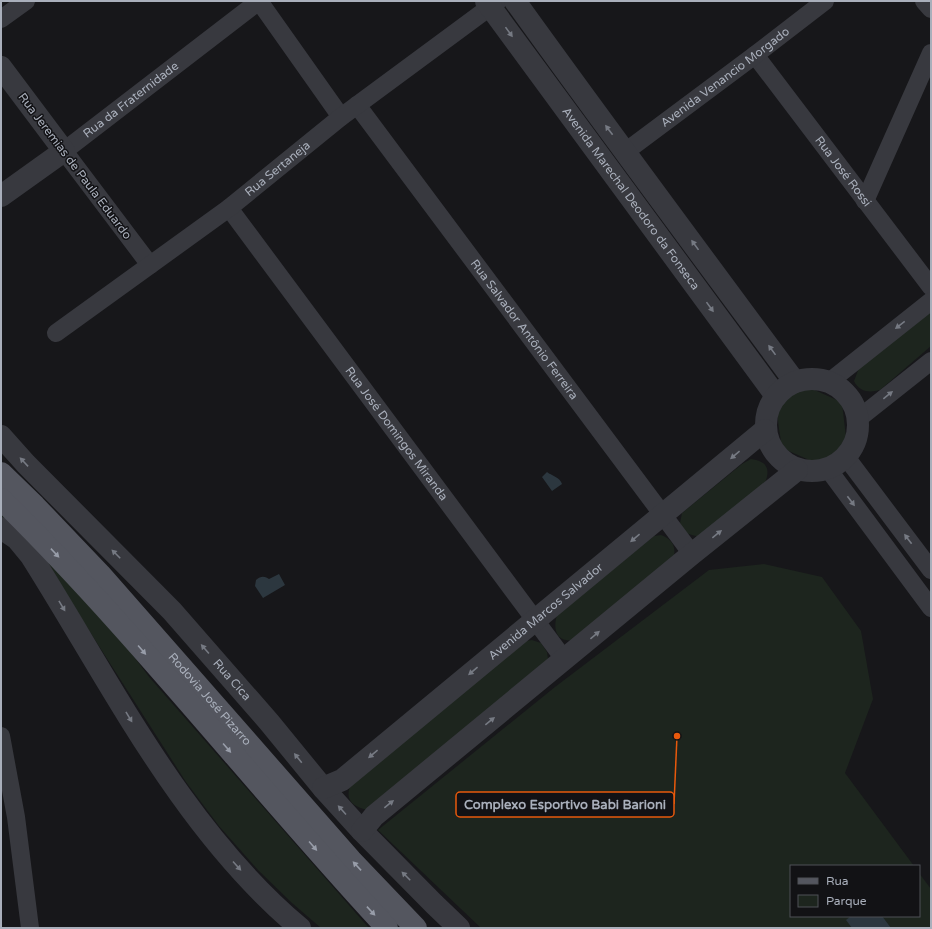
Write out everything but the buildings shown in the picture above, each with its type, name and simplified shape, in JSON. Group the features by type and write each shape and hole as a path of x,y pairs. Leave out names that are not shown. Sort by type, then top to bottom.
{"main road":[{"name":"Rodovia José Pizarro","path":"1,473 35,506 104,579 346,854 416,928"},
{"name":"Rodovia José Pizarro","path":"1,499 12,532 127,632 387,928"}],"street":[{"path":"1,19 26,1"},
{"path":"259,1 341,117"},
{"name":"Rua da Fraternidade","path":"1,196 64,151 259,1"},
{"name":"Avenida Marechal Deodoro da Fonseca","path":"514,1 795,382"},
{"name":"Avenida Venancio Morgado","path":"625,152 825,1"},
{"path":"924,1 931,9"},
{"name":"Rua Sertaneja","path":"56,333 229,208 341,117 492,3"},
{"name":"Avenida Marechal Deodoro da Fonseca","path":"492,3 776,396"},
{"path":"865,201 931,53"},
{"name":"Rua José Rossi","path":"755,55 931,287"},
{"name":"Rua Jeremias de Paula Eduardo","path":"1,67 150,264"},
{"name":"Rua Salvador Antônio Ferreira","path":"357,105 692,554"},
{"name":"Rua José Domingos Miranda","path":"229,208 564,659"},
{"path":"829,382 931,301"},
{"path":"858,419 931,361"},
{"path":"804,379 817,379 829,382 840,388 855,407 858,419 858,433 854,446 846,457 838,464 828,469 812,472 797,470 787,465 776,454 768,440 765,430 767,412 776,396 783,388 795,382 804,379"},
{"name":"Avenida Marcos Salvador","path":"323,788 342,780 765,430"},
{"name":"Rua Cica","path":"1,436 26,464 172,611 264,716 323,788 362,831 459,928"},
{"path":"846,457 931,570"},
{"path":"828,469 931,608"},
{"path":"362,831 374,816 692,554 797,470"},
{"path":"12,532 35,562 172,785 211,837 249,880 284,915 300,928"},
{"path":"1,736 16,817 30,928"}],"green space":[{"path":"931,310 931,346 880,390 865,391 856,385 854,381 859,368"},
{"path":"808,387 842,403 846,437 840,450 830,459 816,463 782,448 778,421 779,408 785,399 798,390"},
{"path":"751,459 760,461 766,466 767,478 765,483 699,537 685,533 680,523 682,513 742,464"},
{"path":"1,507 94,604 150,678 369,928 321,928 292,903 258,870 219,826 186,782 56,579 1,518"},
{"path":"661,535 668,538 672,543 674,556 576,640 565,640 558,635 555,626 557,615 654,536"},
{"path":"764,564 822,577 861,631 873,699 845,773 913,865 790,865 790,917 920,917 920,874 931,889 931,928 481,928 378,830 555,687 709,570"},
{"path":"532,640 541,643 547,652 548,659 367,810 354,805 351,802 349,799 350,786 526,641"}],"shaded area":[{"path":"547,472 558,478 562,484 552,491 542,477"},
{"path":"279,574 285,585 263,598 255,586 256,580 262,577 269,579"},
{"path":"850,917 883,917 891,928 852,928 846,920"}],"place":[{"name":"Complexo Esportivo Babi Barioni","path":"677,736"}]}
